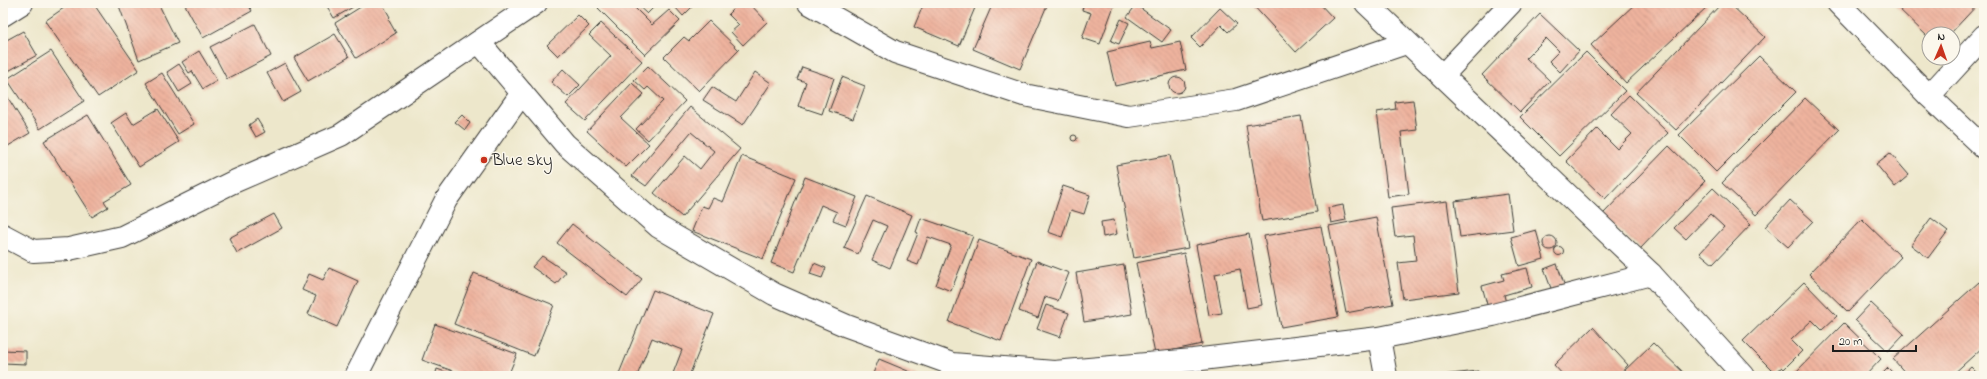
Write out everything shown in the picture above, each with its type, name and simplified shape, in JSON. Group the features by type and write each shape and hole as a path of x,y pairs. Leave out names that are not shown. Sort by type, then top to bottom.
{"street":[{"path":"3,15 22,3"},
{"path":"3,235 33,250 69,249 122,237 231,183 341,135 536,3"},
{"path":"808,3 895,52 1024,95 1130,116 1236,100 1406,43"},
{"path":"1366,3 1406,43 1443,75 1651,274 1744,376"},
{"path":"1443,75 1511,3"},
{"path":"1838,3 1929,96 1984,148"},
{"path":"1929,96 1984,36"},
{"path":"479,42 565,144 659,227 774,294 847,326 952,364 1054,372 1084,372 1379,338 1493,315 1651,274"},
{"path":"356,376 446,200 522,93"},
{"path":"1379,338 1386,376"}],"building":[{"path":"71,3 93,3 139,70 98,97 45,21"},
{"path":"118,3 158,3 178,43 139,60"},
{"path":"184,3 247,3 252,11 203,38"},
{"path":"325,3 350,3 353,7 334,18"},
{"path":"367,3 382,3 390,17 388,19 396,33 356,58 335,23"},
{"path":"603,3 630,3 652,25 669,10 680,21 645,55 598,8"},
{"path":"635,3 655,3 656,5 647,14"},
{"path":"679,3 696,3 683,16 675,7"},
{"path":"739,3 749,3 767,22 743,45 731,32 739,25 728,14"},
{"path":"924,3 977,3 959,46 914,27"},
{"path":"993,3 1048,3 1020,69 973,49"},
{"path":"1084,3 1115,3 1100,44 1082,38 1091,13 1082,10"},
{"path":"1251,3 1319,3 1333,18 1296,52"},
{"path":"1636,3 1705,3 1708,6 1626,83 1591,45"},
{"path":"1722,3 1729,3 1765,37 1676,130 1636,93"},
{"path":"1893,3 1979,3 1957,26 1921,26 1921,30"},
{"path":"1136,5 1171,30 1162,42 1127,17"},
{"path":"1220,8 1237,24 1228,32 1221,25 1200,47 1191,38"},
{"path":"1540,14 1579,51 1560,72 1549,61 1559,51 1546,38 1526,58 1550,81 1520,112 1482,75"},
{"path":"578,15 589,26 558,56 547,45"},
{"path":"1121,19 1129,23 1119,44 1111,41"},
{"path":"709,21 739,50 699,91 664,57 684,37 689,41"},
{"path":"601,23 642,61 585,121 566,104 611,56 589,35"},
{"path":"255,24 271,56 227,79 210,47"},
{"path":"23,31 37,55 3,74 3,42"},
{"path":"335,34 349,57 308,81 294,58"},
{"path":"1150,42 1152,48 1180,42 1186,70 1115,86 1107,52"},
{"path":"51,51 84,101 40,129 7,79"},
{"path":"199,51 217,81 203,89 192,71 189,73 182,62"},
{"path":"1586,52 1625,91 1559,156 1520,117"},
{"path":"1759,56 1796,92 1716,172 1679,135"},
{"path":"285,63 301,92 283,102 267,73"},
{"path":"179,64 192,84 179,92 167,72"},
{"path":"648,66 685,101 648,140 636,129 663,101 648,87 645,90 634,80"},
{"path":"802,67 834,78 822,114 798,106 806,82 797,79"},
{"path":"563,69 580,85 568,97 551,82"},
{"path":"755,72 771,83 743,125 703,100 712,87 736,102"},
{"path":"162,73 194,124 178,134 146,83"},
{"path":"842,77 865,86 853,119 829,111"},
{"path":"1174,77 1180,77 1185,82 1183,91 1180,93 1174,93 1169,88 1169,82"},
{"path":"632,83 644,94 621,118 649,144 626,167 587,131"},
{"path":"3,90 30,133 3,149 3,129 6,127 3,122"},
{"path":"1629,95 1668,133 1605,199 1566,161 1597,129 1617,149 1632,134 1611,114"},
{"path":"1805,98 1839,130 1756,215 1722,183"},
{"path":"1413,100 1417,130 1401,132 1409,194 1388,197 1377,112 1396,109 1395,102"},
{"path":"690,107 740,149 682,217 654,193 685,156 700,169 714,151 691,132 646,186 632,176"},
{"path":"158,109 179,142 139,167 111,123 126,113 133,124"},
{"path":"88,115 131,185 104,201 108,207 92,217 44,141"},
{"path":"462,115 470,123 465,130 455,122"},
{"path":"1301,116 1317,212 1262,221 1246,125"},
{"path":"257,119 265,132 256,137 249,125"},
{"path":"1074,135 1077,138 1074,141 1071,138"},
{"path":"1669,146 1705,181 1640,249 1603,214"},
{"path":"1890,153 1909,175 1895,187 1876,164"},
{"path":"1170,155 1188,248 1134,258 1116,165"},
{"path":"742,156 796,178 763,259 692,231 702,206 708,208 713,198 723,202"},
{"path":"805,177 857,197 846,225 833,220 837,212 821,205 794,272 771,263"},
{"path":"1063,186 1090,195 1084,214 1071,210 1062,237 1048,232"},
{"path":"1713,188 1751,224 1713,264 1700,253 1724,227 1710,214 1686,239 1674,228"},
{"path":"1508,194 1513,230 1460,237 1455,201"},
{"path":"867,196 912,215 890,268 872,260 887,226 873,220 858,254 844,248"},
{"path":"1790,200 1813,221 1788,247 1765,227"},
{"path":"1447,201 1459,292 1403,299 1398,263 1416,261 1413,235 1395,237 1391,208"},
{"path":"1343,205 1346,220 1331,223 1328,208"},
{"path":"274,214 282,228 237,253 229,238"},
{"path":"1376,217 1393,304 1346,313 1329,226"},
{"path":"921,218 973,236 951,291 936,285 951,245 928,237 918,265 907,261 918,233 916,232"},
{"path":"1931,218 1948,231 1928,258 1911,245"},
{"path":"1862,219 1901,257 1848,312 1809,274"},
{"path":"1114,220 1117,234 1103,237 1101,222"},
{"path":"572,224 642,279 627,297 557,243"},
{"path":"1321,226 1338,317 1281,327 1264,236"},
{"path":"1536,230 1544,259 1519,266 1511,237"},
{"path":"1249,234 1262,305 1247,308 1240,269 1215,274 1222,313 1209,315 1196,245"},
{"path":"1550,236 1555,238 1557,243 1555,248 1550,250 1545,248 1543,243 1545,238"},
{"path":"979,240 1031,259 1001,341 949,322"},
{"path":"1557,247 1561,247 1563,251 1561,255 1557,255 1555,253 1555,249"},
{"path":"1184,253 1202,344 1155,354 1136,263"},
{"path":"542,256 566,272 556,284 532,267"},
{"path":"1037,261 1069,273 1058,301 1045,297 1038,318 1019,311"},
{"path":"814,263 826,268 822,278 810,274"},
{"path":"1557,264 1565,287 1552,291 1544,269"},
{"path":"1124,265 1132,314 1084,322 1076,273"},
{"path":"329,268 358,281 337,327 308,314 316,296 302,290 309,274 323,280"},
{"path":"1527,268 1532,287 1504,295 1506,303 1488,308 1482,286 1504,280 1502,274"},
{"path":"474,273 554,305 534,356 454,324"},
{"path":"1804,282 1837,316 1822,330 1812,320 1791,340 1802,351 1784,369 1782,367 1775,373 1743,341"},
{"path":"1979,282 1984,288 1984,346 1951,376 1908,376 1893,359"},
{"path":"653,290 714,314 689,376 672,376 682,350 652,338 637,376 618,376"},
{"path":"1871,303 1904,334 1888,351 1855,320"},
{"path":"1046,305 1069,313 1060,337 1037,329"},
{"path":"1844,323 1881,359 1865,376 1792,376"},
{"path":"435,324 517,354 508,376 467,376 422,360"},
{"path":"1593,327 1628,365 1618,376 1564,376 1554,365"},
{"path":"1653,343 1687,376 1619,376"},
{"path":"3,350 26,351 26,364 3,363"},
{"path":"879,359 920,376 872,376"},
{"path":"1971,367 1980,376 1961,376"},
{"path":"1888,368 1896,376 1880,376"},
{"path":"437,369 457,376 435,376"},
{"path":"1478,371 1480,376 1442,376 1442,375"}],"place":[{"name":"Blue sky","path":"484,160"}]}
